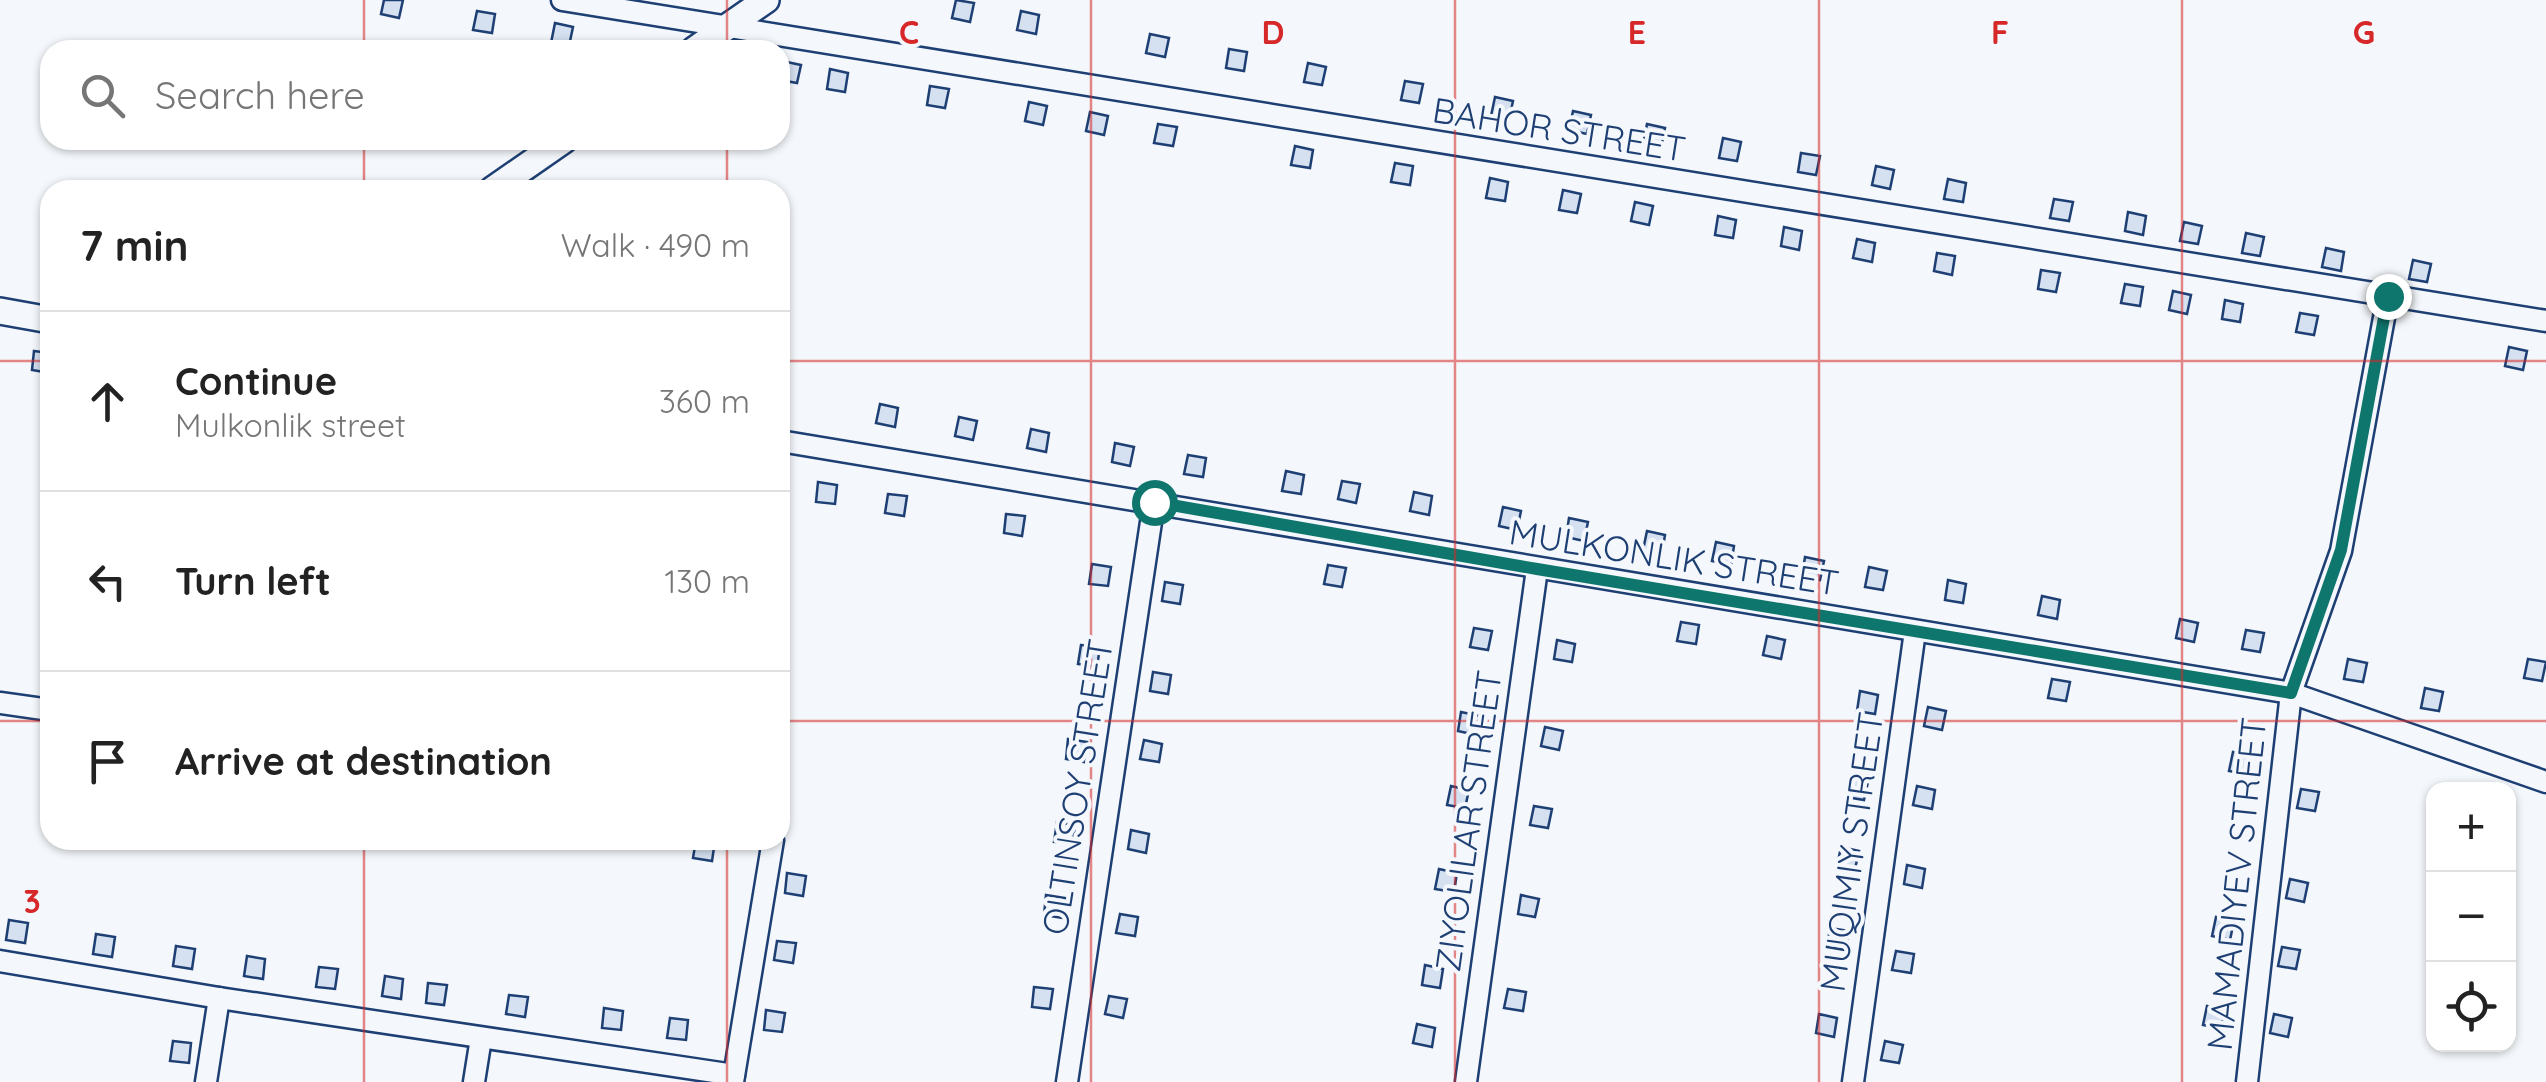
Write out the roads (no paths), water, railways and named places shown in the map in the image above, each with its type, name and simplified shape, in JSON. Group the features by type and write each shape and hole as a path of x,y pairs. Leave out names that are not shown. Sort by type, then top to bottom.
{"street":[{"name":"BAHOR STREET","path":"562,0 2546,321"},
{"path":"708,40 766,0"},
{"path":"506,180 550,150"},
{"name":"MAMADIYEV STREET","path":"2247,1082 2291,693 2341,550 2388,296"},
{"path":"0,311 40,318"},
{"name":"MULKONLIK STREET","path":"790,443 2291,693 2546,782"},
{"name":"OLTINSOY STREET","path":"1067,1082 1154,502"},
{"name":"ZIYOLILAR STREET","path":"1466,1082 1537,569"},
{"name":"MUQIMIY STREET","path":"1852,1082 1916,631"},
{"path":"0,702 40,708"},
{"path":"0,961 734,1079 771,850"},
{"path":"206,1082 219,998"},
{"path":"474,1082 481,1038"}]}
